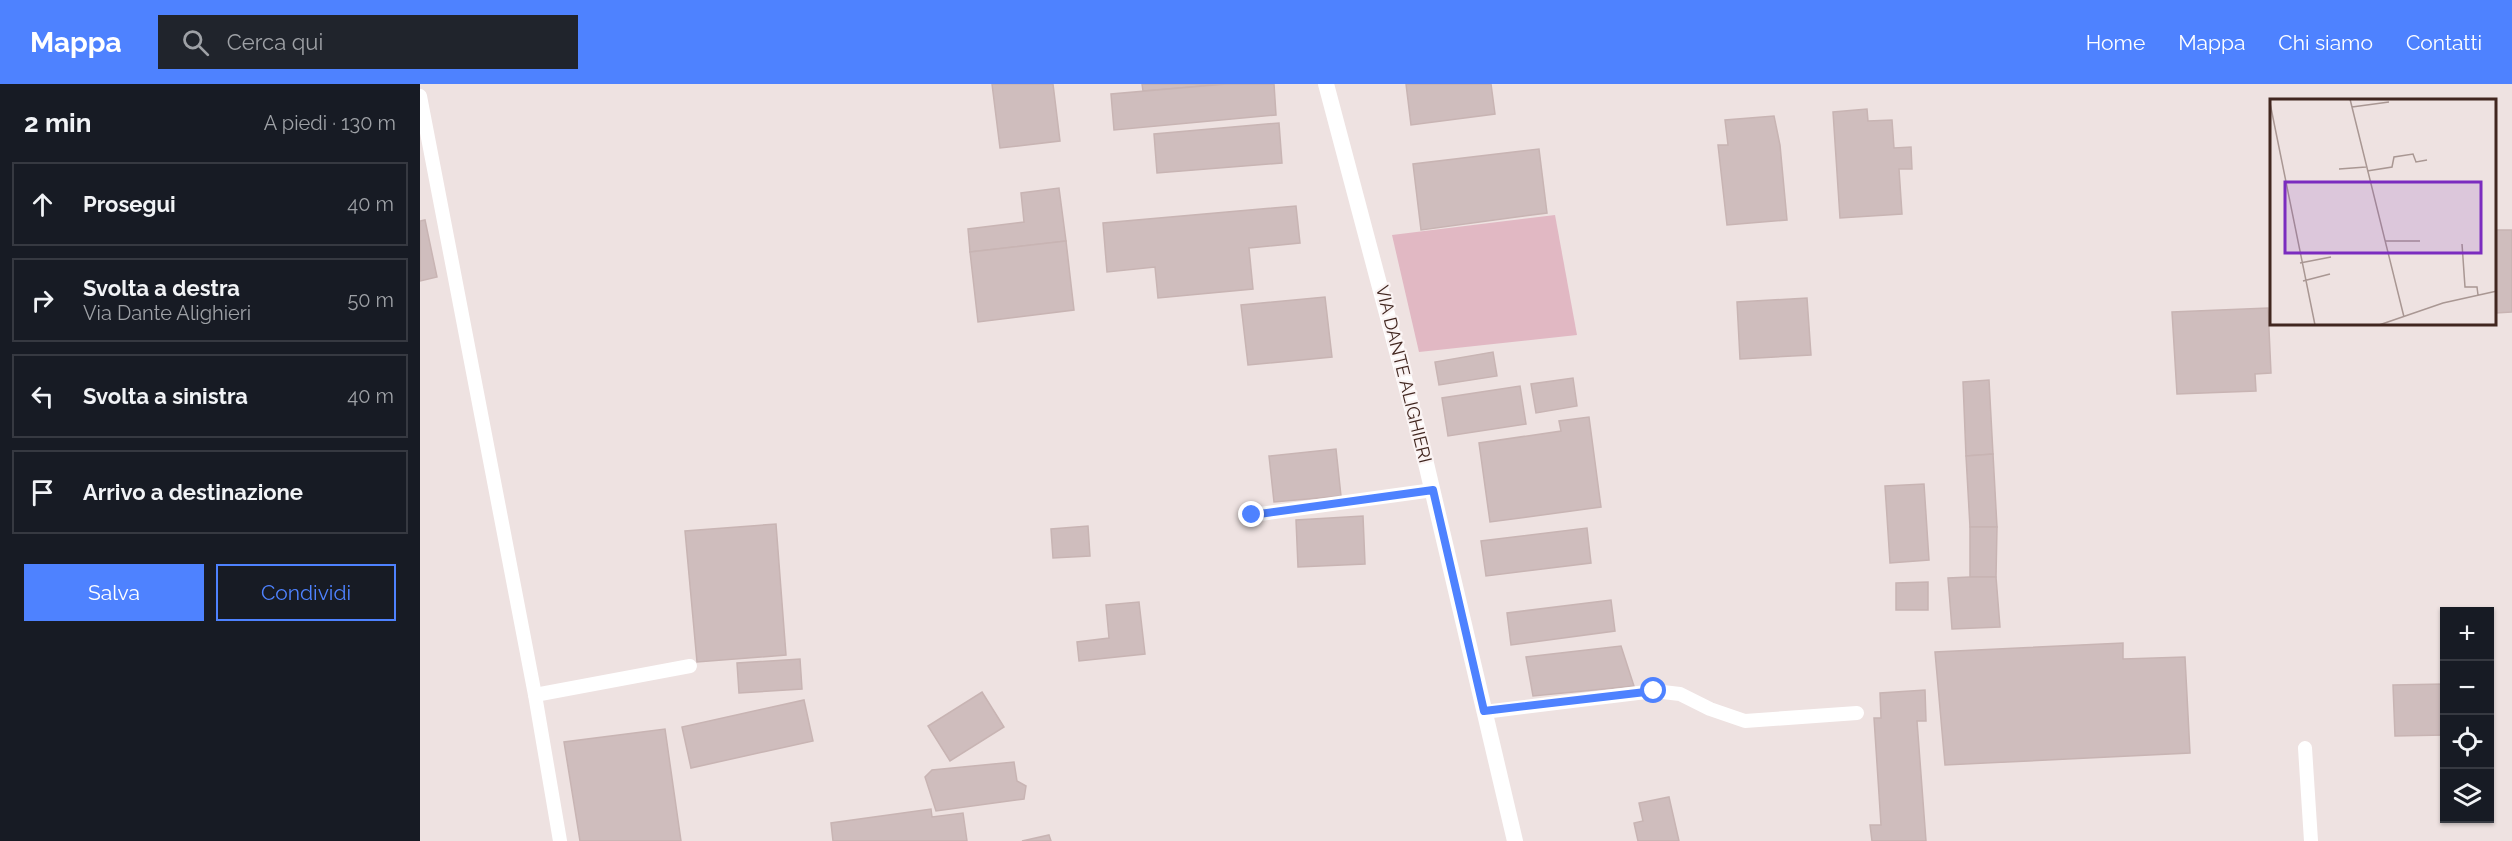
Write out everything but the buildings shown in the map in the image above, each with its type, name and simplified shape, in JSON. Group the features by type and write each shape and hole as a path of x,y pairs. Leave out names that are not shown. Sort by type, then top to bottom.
{"street":[{"name":"VIA DANTE ALIGHIERI","path":"1326,84 1342,135 1433,490 1515,841"}],"lane":[{"path":"420,96 535,695 560,841"},
{"path":"1252,515 1433,490"},
{"path":"535,695 690,666"},
{"path":"1484,711 1654,691 1680,694 1710,709 1745,721 1857,713"},
{"path":"2305,747 2311,841"}],"shaded area":[{"path":"1555,215 1577,335 1419,352 1392,235"}],"route":[{"path":"1252,515 1433,490 1484,711 1654,691"}]}
